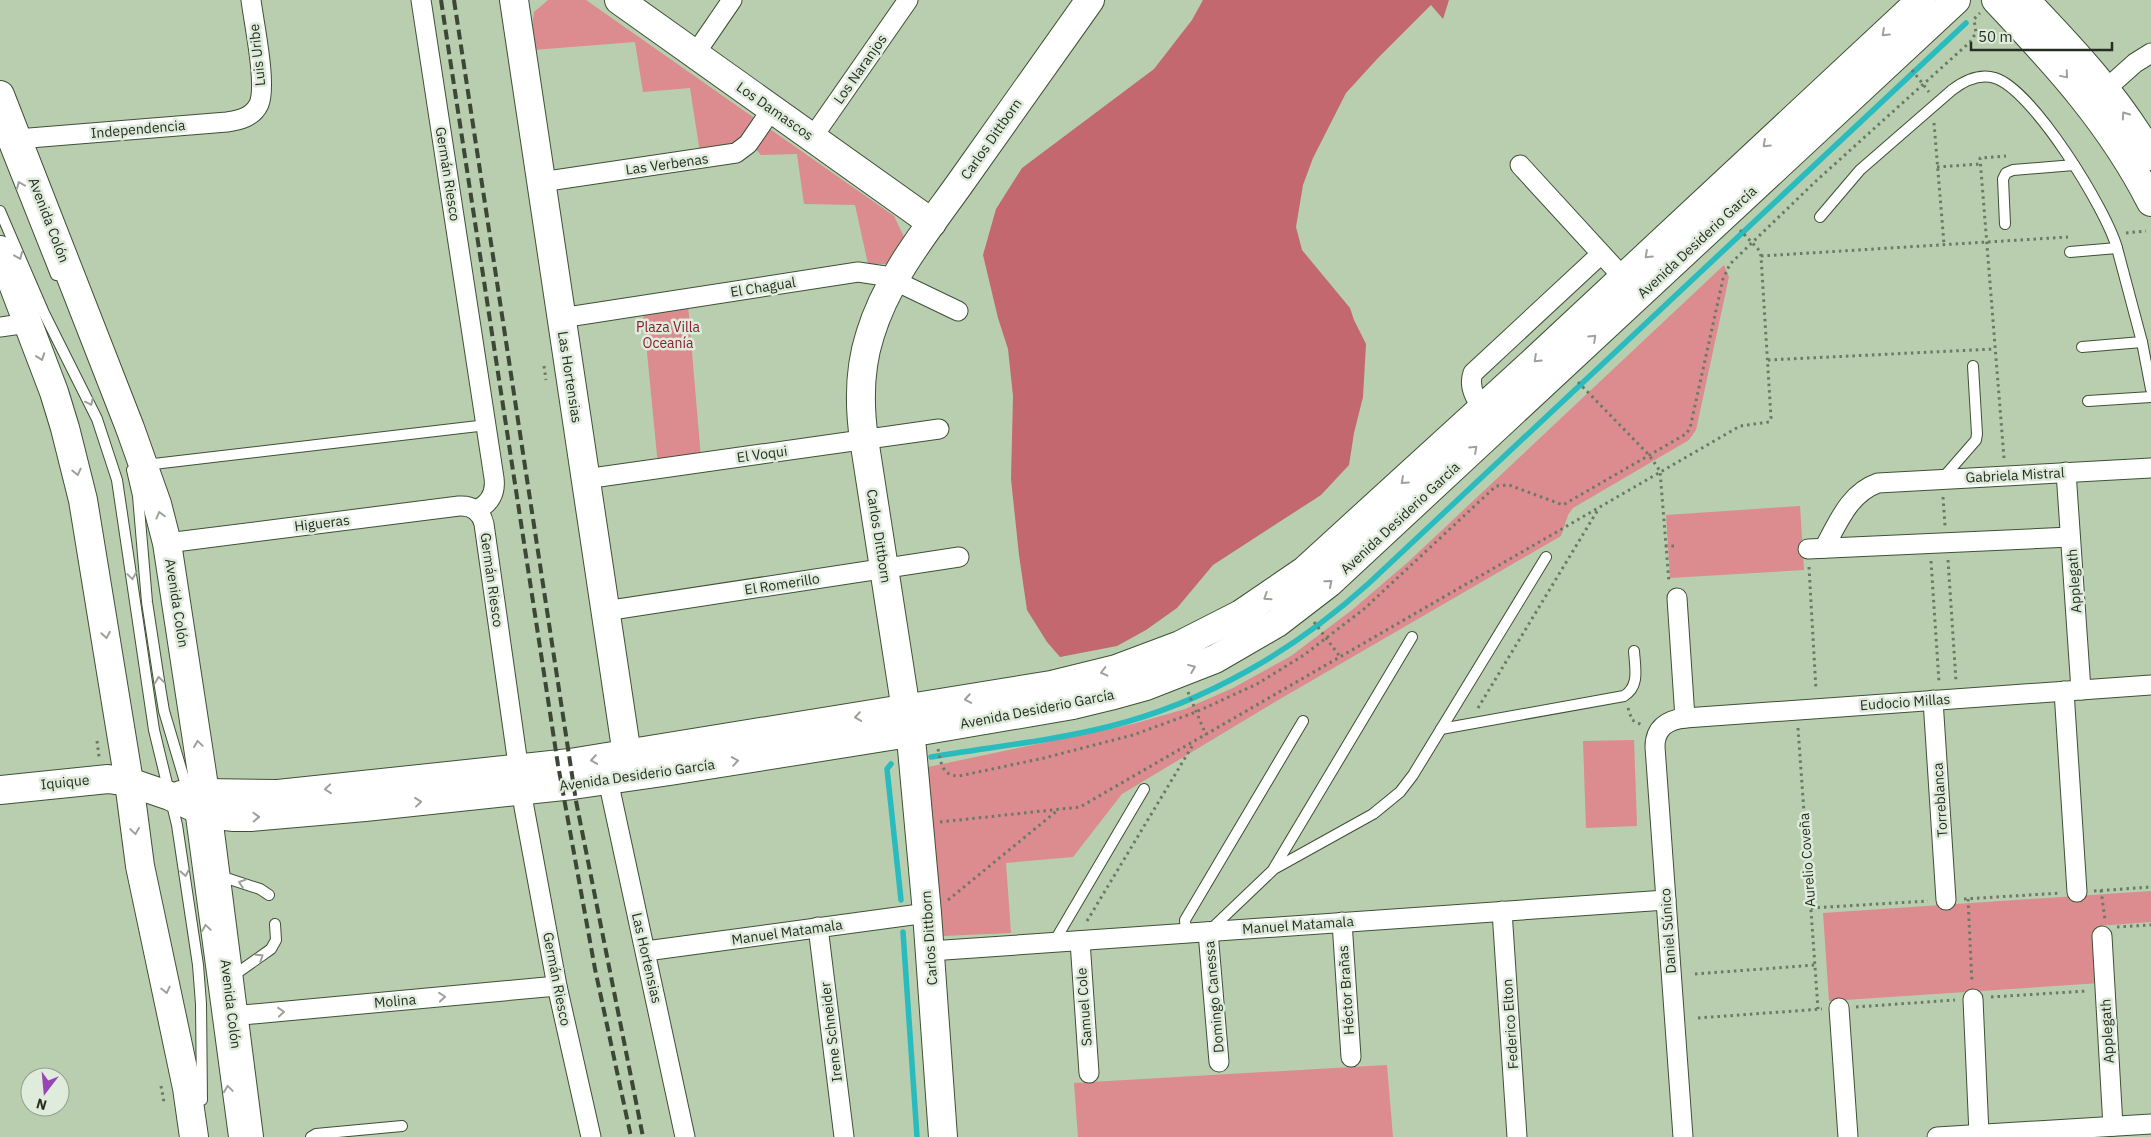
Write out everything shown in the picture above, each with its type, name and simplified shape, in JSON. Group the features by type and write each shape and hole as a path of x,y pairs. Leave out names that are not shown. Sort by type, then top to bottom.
{"main road":[{"name":"Las Hortensias","path":"514,0 627,755"},
{"name":"Los Damascos","path":"619,0 932,223"},
{"name":"Carlos Dittborn","path":"943,1137 920,824 908,721 864,440 860,396 865,355 876,316 895,280 932,223 1090,0"},
{"name":"Avenida Desiderio García","path":"1718,220 1921,0"},
{"name":"Avenida Desiderio García","path":"129,782 192,801 234,818 252,817 364,796 521,780 608,780 908,721 1051,685 1142,674 1211,630 1273,594 1439,465 1631,287 1718,220 1956,0"},
{"path":"2025,0 2098,96 2123,151 2151,202"},
{"path":"1989,5 2129,120 2151,156"},
{"name":"Avenida Colón","path":"0,95 9,137 167,543 192,801 214,874 249,1137"},
{"path":"0,250 65,428 83,500 148,910 187,1088 194,1137"},
{"name":"Avenida Desiderio García","path":"521,780 627,755 908,721"},
{"name":"Iquique","path":"0,790 108,778 129,782"}],"street":[{"name":"Luis Uribe","path":"251,0 262,82 261,95 256,109"},
{"name":"Germán Riesco","path":"421,0 495,485 491,498 482,508 476,510 484,524 521,780 558,986 591,1137"},
{"path":"694,54 732,0"},
{"name":"Los Naranjos","path":"812,138 908,0"},
{"path":"2098,96 2135,63 2151,53"},
{"name":"Independencia","path":"9,137 238,120 251,114 256,109"},
{"name":"Las Verbenas","path":"541,182 736,153 748,144 772,109"},
{"path":"1520,165 1631,287"},
{"path":"1491,417 1472,391 1473,374 1601,254"},
{"name":"El Chagual","path":"561,318 858,272 876,273 895,280 958,311"},
{"path":"0,327 28,323"},
{"name":"El Voqui","path":"585,479 939,429"},
{"name":"Gabriela Mistral","path":"1816,549 1851,500 1864,489 1878,483 2151,468"},
{"name":"Applegath","path":"2066,472 2070,537 2077,892"},
{"name":"Higueras","path":"167,543 459,506 471,507 476,510"},
{"path":"1816,549 2070,537"},
{"name":"El Romerillo","path":"605,611 959,557"},
{"path":"1677,598 1685,718"},
{"name":"Eudocio Millas","path":"1659,730 1674,719 2151,685"},
{"name":"Torreblanca","path":"1944,700 1946,900"},
{"name":"Daniel Súnico","path":"1659,730 1655,747 1682,1137"},
{"name":"Las Hortensias","path":"608,780 685,1137"},
{"name":"Manuel Matamala","path":"930,951 1666,900"},
{"name":"Federico Elton","path":"1502,911 1517,1137"},
{"name":"Manuel Matamala","path":"646,951 927,913"},
{"name":"Héctor Brañas","path":"1342,922 1351,1057"},
{"name":"Irene Schneider","path":"818,927 844,1137"},
{"name":"Domingo Canessa","path":"1208,932 1219,1062"},
{"name":"Applegath","path":"2104,932 2105,990 2113,1126"},
{"name":"Samuel Cole","path":"1080,941 1089,1073"},
{"name":"Molina","path":"232,1016 558,986"},
{"path":"1973,999 1979,1134"},
{"path":"1839,1008 1848,1137"},
{"path":"1938,1137 1979,1134 2088,1132 2113,1126 2151,1124"}],"lane":[{"path":"1820,217 1860,170 1932,107 1966,81 1980,77 1995,78 2008,85 2054,135 2100,207 2113,234 2117,248 2142,342 2151,389"},
{"path":"9,137 61,288"},
{"path":"2005,224 2002,179 2006,173 2013,170 2074,165"},
{"path":"0,211 40,306 98,419 112,459 121,501 154,730 192,801 185,870 199,974 202,1018 200,1070 203,1111"},
{"path":"2070,252 2117,248"},
{"path":"2082,347 2142,342"},
{"path":"1942,480 1976,440 1973,366"},
{"path":"2088,401 2151,397"},
{"path":"234,1137 192,801 164,711 147,602 136,461 487,425"},
{"path":"1208,932 1274,869 1373,814 1389,803 1400,792 1413,775 1546,557"},
{"path":"1274,869 1412,637"},
{"path":"1441,729 1468,726 1624,696 1634,688 1636,680 1634,651"},
{"path":"1186,933 1185,920 1303,720"},
{"path":"1054,942 1144,790"},
{"path":"214,874 260,889 269,895"},
{"path":"228,980 270,949 276,940 275,924"},
{"path":"312,1137 316,1134 402,1126"}],"path":[{"path":"938,751 942,767 948,774 959,776 1109,742 1196,712 1257,684 1289,665 1326,639 1383,592 1496,486 1509,485 1563,505 1683,436 1690,428 1723,279 1730,264 1923,82 1973,38 1976,28 1974,19 1989,5"},
{"path":"1912,70 1928,90 1932,107 1944,244"},
{"path":"2005,476 1980,158 2009,156"},
{"path":"1937,167 1981,164"},
{"path":"920,824 1080,807 1740,426 1769,422 1771,418 1761,256 1746,236 1718,220"},
{"path":"2113,234 2146,231"},
{"path":"1761,256 2075,236"},
{"path":"1768,360 1994,348"},
{"path":"1577,381 1649,455 1660,471 1670,593 1677,598"},
{"path":"1942,480 1938,543 1944,700"},
{"path":"1468,726 1600,507"},
{"path":"1938,543 1944,700"},
{"path":"1665,546 1678,546"},
{"path":"1816,549 1818,708"},
{"path":"1313,621 1341,658"},
{"path":"1188,692 1206,735"},
{"path":"1624,696 1632,720 1659,730"},
{"name":"Aurelio Coveña","path":"1797,710 1818,1010"},
{"path":"1086,923 1194,742"},
{"path":"927,913 940,906 1058,810"},
{"path":"1811,908 2151,887"},
{"path":"2101,890 2104,932 2151,925"},
{"path":"1968,898 1973,999"},
{"path":"1695,974 1815,965"},
{"path":"1698,1018 2105,990"}],"green space":[{"path":"548,0 586,0 894,216 904,237 888,264 868,264 855,205 804,204 797,154 761,155 752,145 737,145 700,153 690,88 643,92 635,42 533,50 530,41 534,12"},
{"path":"1724,265 1729,277 1696,430 1689,440 1573,508 1568,515 1561,536 1280,699 1122,794 1073,857 1006,863 1011,933 943,936 928,767 1133,724 1185,709 1233,688 1291,656 1352,610 1407,563"},
{"name":"Plaza Villa Oceanía","path":"688,305 702,470 659,476 643,311"},
{"path":"1800,506 1804,570 1670,578 1666,515"},
{"path":"1634,740 1637,826 1586,828 1583,741"},
{"path":"2151,891 2151,922 2097,926 2100,983 1829,1001 1823,913"},
{"path":"1387,1065 1393,1137 1078,1137 1074,1083"}],"shaded area":[{"path":"1203,0 1449,0 1443,19 1431,5 1346,93 1313,158 1303,185 1296,227 1302,250 1350,308 1366,344 1363,397 1354,433 1349,465 1321,495 1213,565 1177,608 1146,630 1117,646 1060,657 1047,642 1027,610 1011,479 1013,396 1008,349 998,318 983,255 996,209 1022,168 1154,69 1192,20"}],"waterway":[{"path":"931,757 1066,736 1146,716 1181,703 1248,671 1310,631 1368,584 1966,23"},
{"path":"891,764 887,769 901,900"},
{"path":"903,932 917,1137"}],"railway":[{"path":"441,0 558,765 595,969 631,1137"},
{"path":"454,0 576,801 643,1137"}]}
